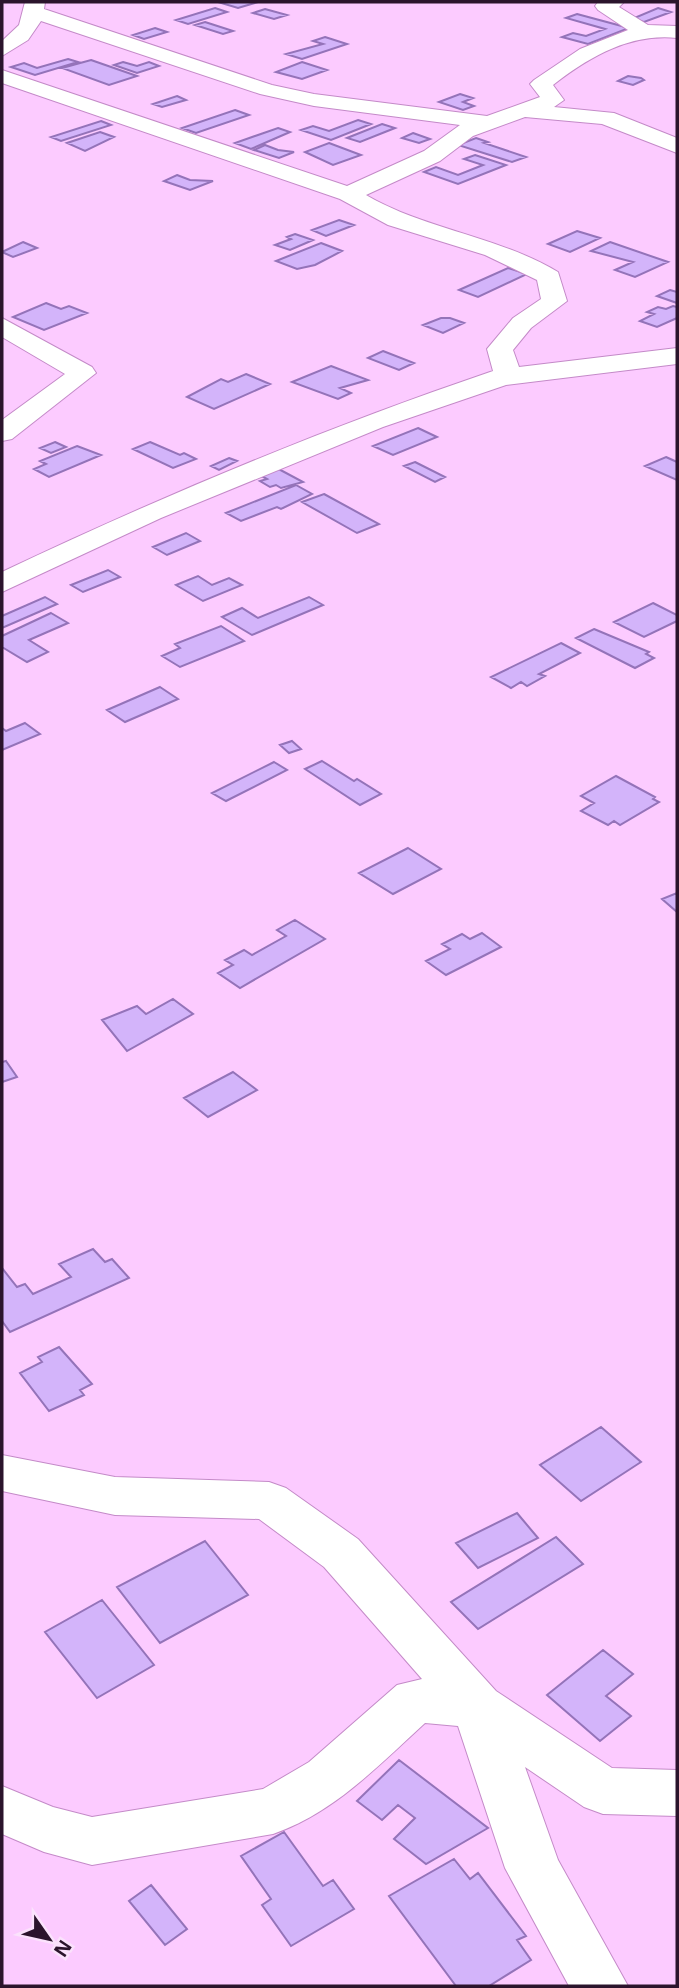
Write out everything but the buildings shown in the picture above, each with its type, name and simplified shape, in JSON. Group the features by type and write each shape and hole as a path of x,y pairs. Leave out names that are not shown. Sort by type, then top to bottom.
{"street":[{"path":"614,2 605,6 643,31"},
{"path":"2,50 25,37 35,7 267,90 314,100 492,123"},
{"path":"348,194 432,156 465,131 553,100 551,93 541,84 587,51 643,31 677,32"},
{"path":"2,76 348,194 395,219 533,266 549,277 554,301 522,323 500,349 507,371 502,377"},
{"path":"523,111 606,118 677,146"},
{"path":"2,326 83,373 2,433"},
{"path":"2,583 151,512 348,431 502,377 677,356"},
{"path":"2,1472 115,1496 269,1501 341,1553 478,1706 603,1791 677,1793"},
{"path":"2,1809 44,1828 92,1841 273,1811 328,1778 415,1700 478,1706"},
{"path":"478,1706 533,1868 599,1986"}]}
